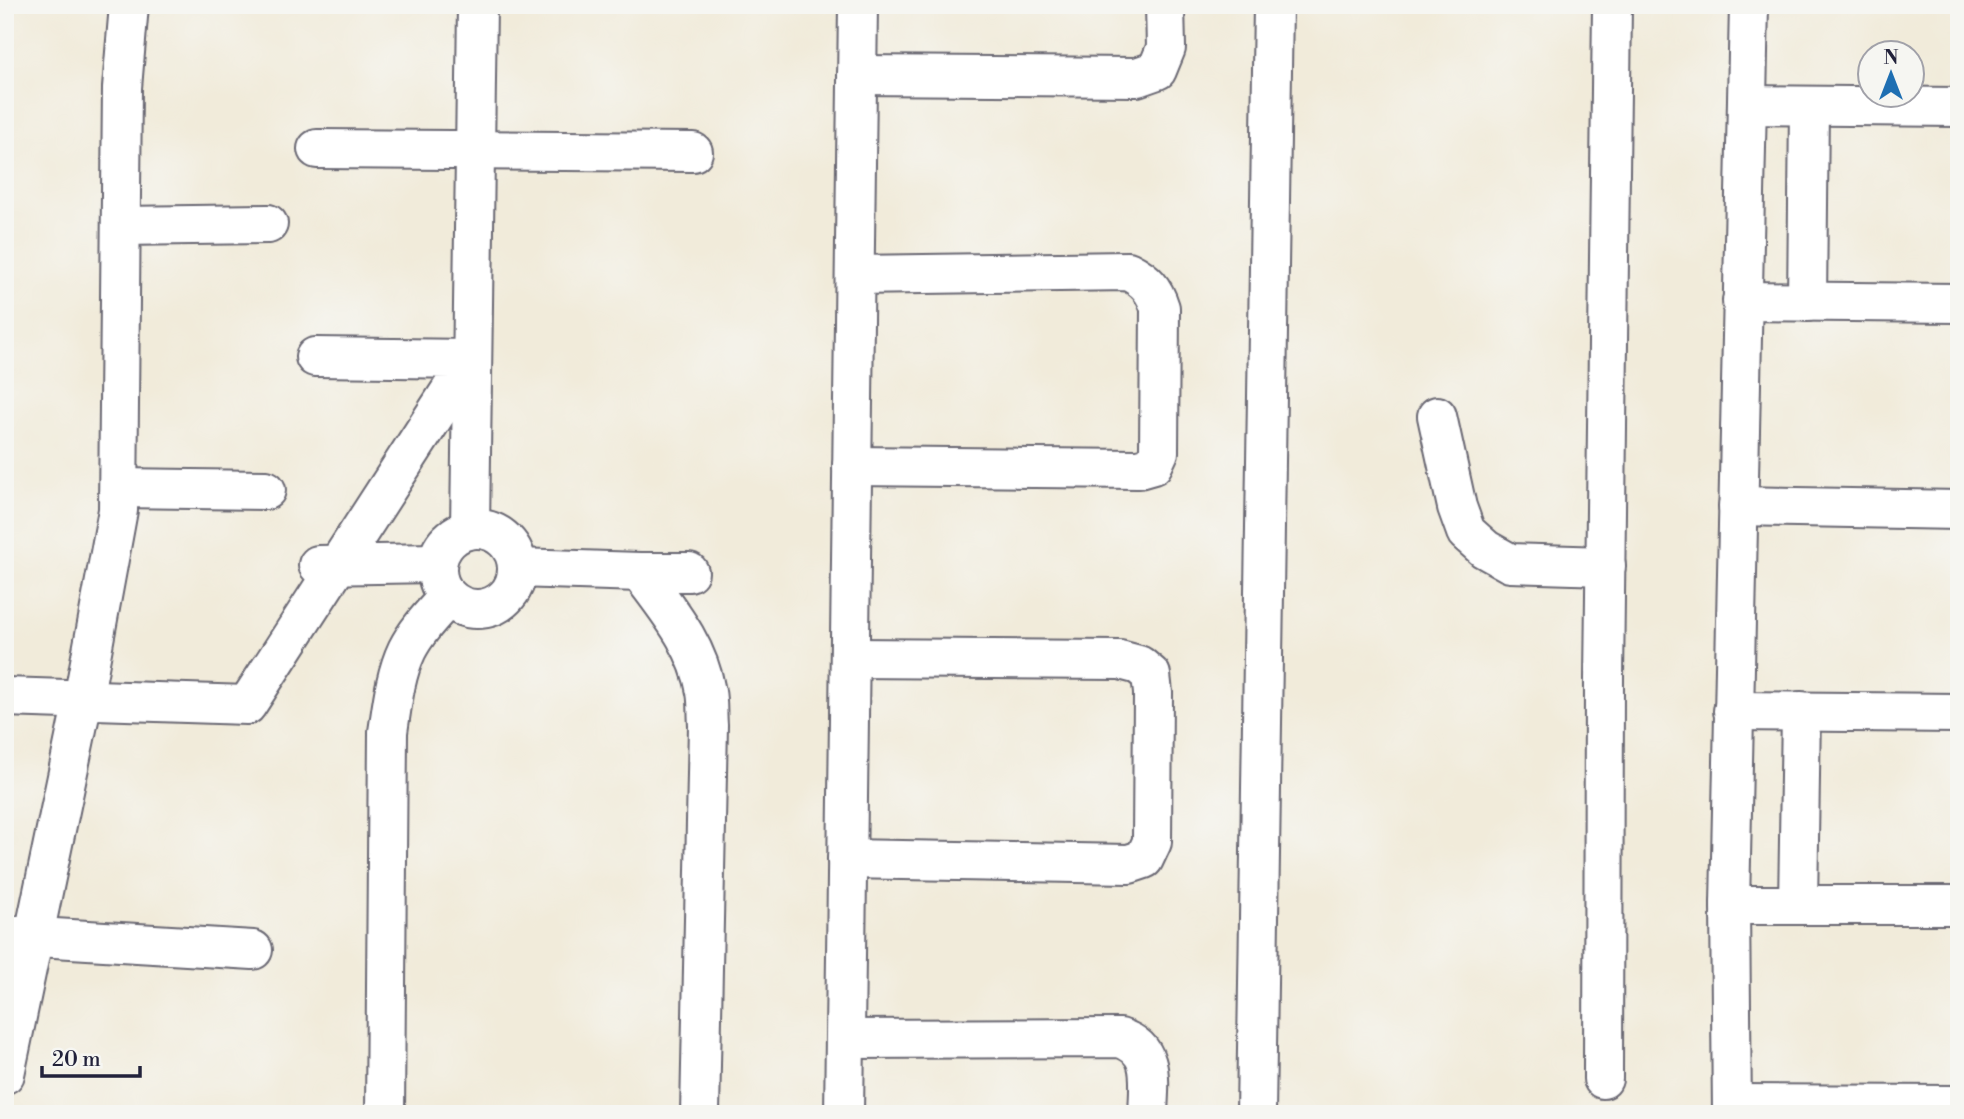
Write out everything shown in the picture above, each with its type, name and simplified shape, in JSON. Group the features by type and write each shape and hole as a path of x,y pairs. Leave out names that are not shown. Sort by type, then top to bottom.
{"street":[{"path":"5,1074 20,935 83,701 118,510 122,88 129,5"},
{"path":"470,529 477,5"},
{"path":"844,1114 858,5"},
{"path":"857,75 1137,77 1157,70 1166,48 1165,5"},
{"path":"1256,1114 1273,5"},
{"path":"1603,1079 1612,5"},
{"path":"1749,5 1730,905 1732,1109 1959,1105"},
{"path":"1747,105 1959,107"},
{"path":"1807,302 1809,107"},
{"path":"317,149 693,152"},
{"path":"121,226 268,224"},
{"path":"852,466 1139,469 1153,465 1159,452 1160,308 1155,291 1143,278 1128,271 855,275"},
{"path":"1742,301 1959,303"},
{"path":"315,357 471,359"},
{"path":"5,697 247,705 471,359"},
{"path":"1437,416 1466,532 1485,549 1510,563 1606,566"},
{"path":"119,488 266,490"},
{"path":"1738,506 1959,510"},
{"path":"312,565 442,580 459,605 473,609 499,603 509,593 517,568 508,543 484,529 470,529 447,541 440,551 442,580 423,625 406,651 396,686 388,732 385,1114"},
{"path":"517,568 689,572"},
{"path":"640,572 688,638 706,692 700,1114"},
{"path":"848,859 1129,864 1144,859 1153,842 1153,694 1151,675 1139,665 1120,660 850,658"},
{"path":"1734,711 1959,713"},
{"path":"1798,905 1801,711"},
{"path":"1730,905 1959,905"},
{"path":"20,935 253,950"},
{"path":"845,1039 1120,1038 1134,1043 1144,1054 1149,1074 1148,1114"}]}
